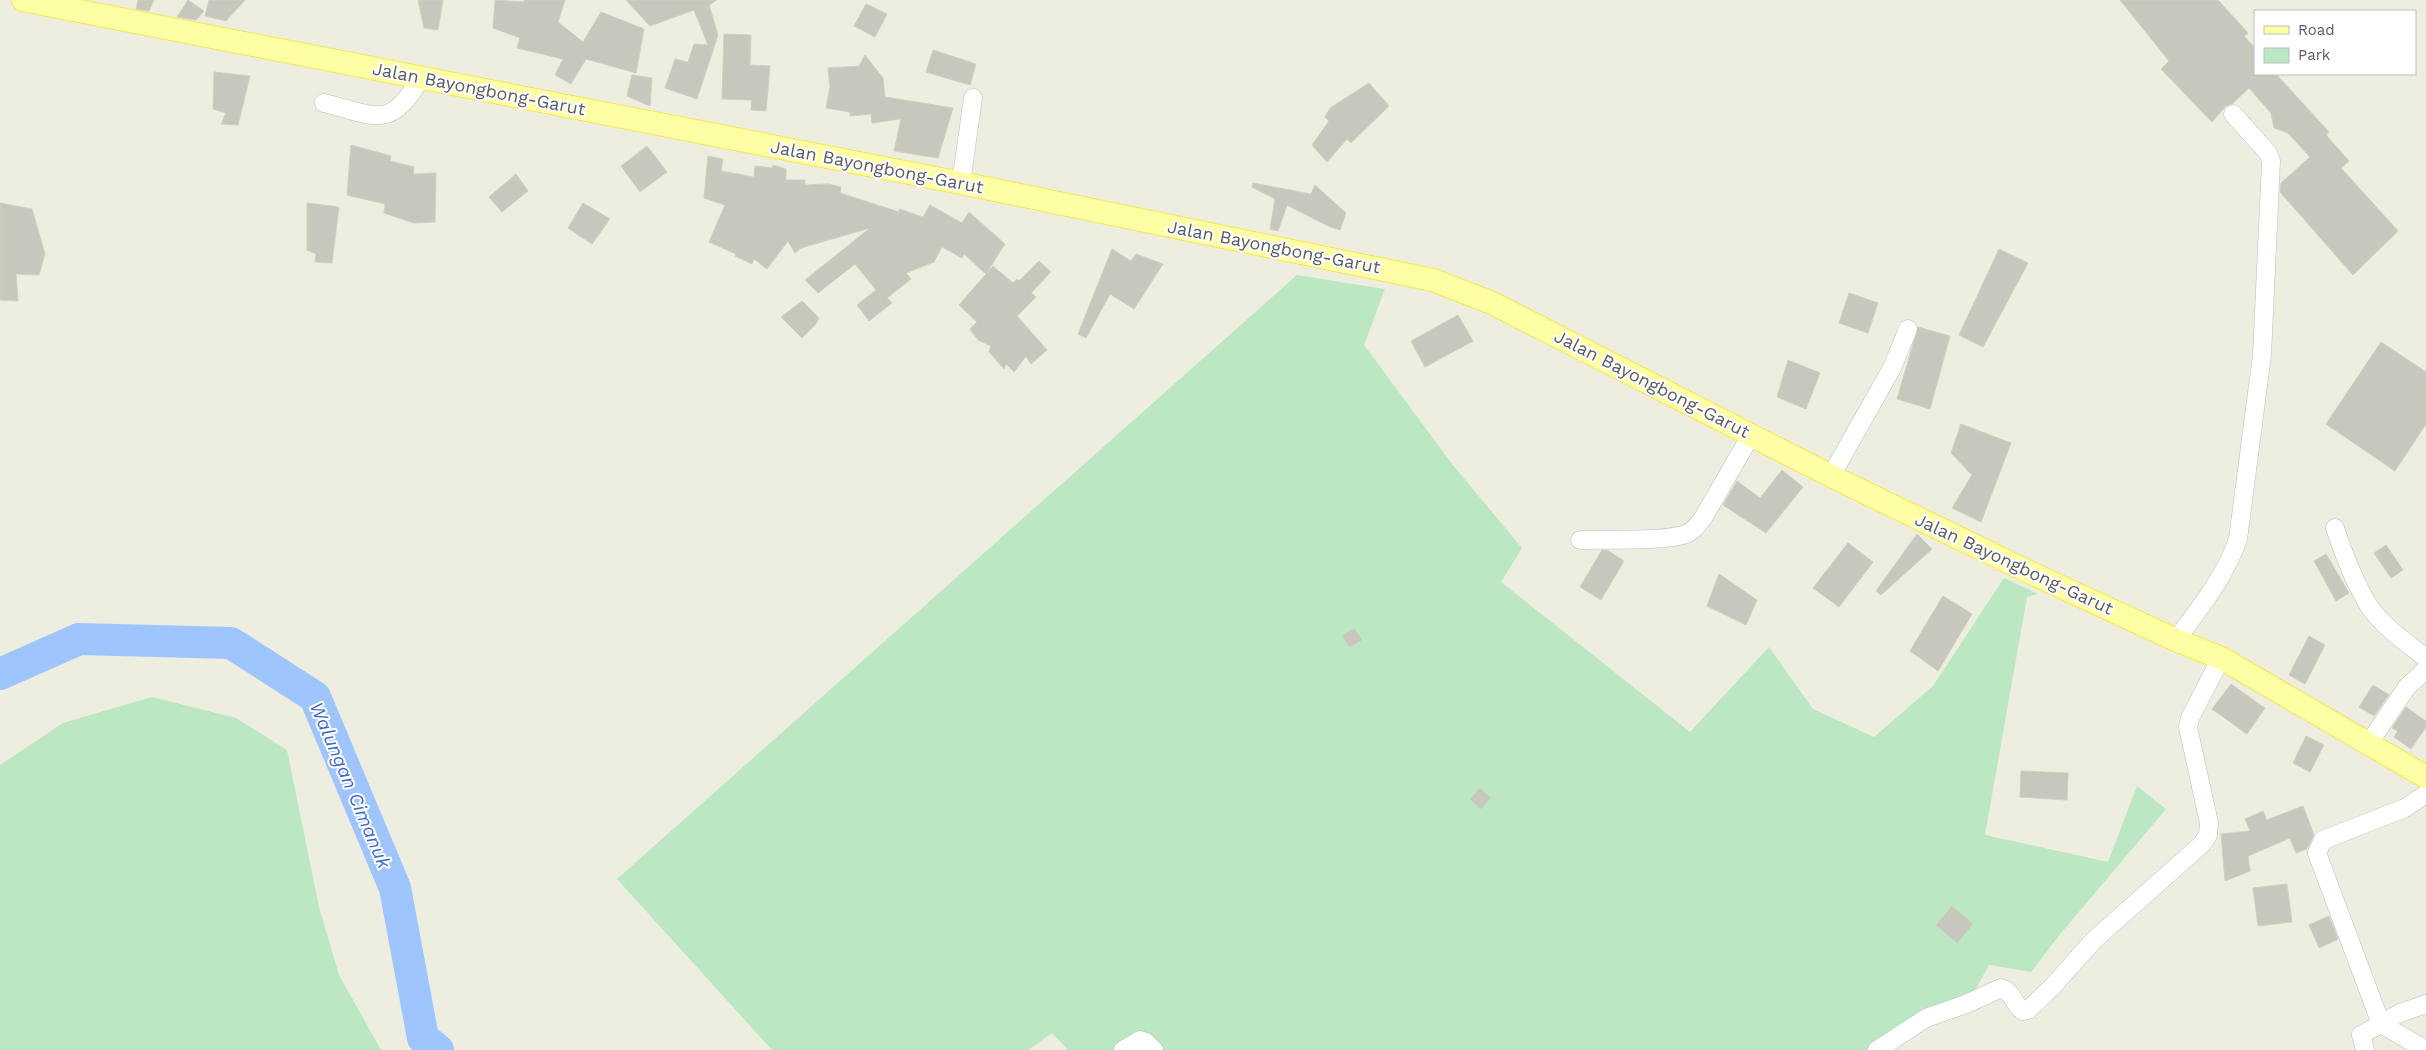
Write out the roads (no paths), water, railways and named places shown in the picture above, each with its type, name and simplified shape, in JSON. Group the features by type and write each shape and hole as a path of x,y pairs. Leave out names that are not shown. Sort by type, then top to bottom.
{"main road":[{"name":"Jalan Bayongbong-Garut","path":"24,0 961,183 1433,280 1492,303 1831,476 2176,640 2221,658 2426,777"}],"street":[{"path":"324,103 375,115 388,115 407,100 421,78"},
{"path":"961,183 973,98"},
{"path":"2176,640 2200,608 2232,559 2238,539 2262,355 2272,161 2268,153 2233,114"},
{"path":"1831,476 1892,368 1908,329"},
{"path":"1580,540 1666,538 1686,534 1704,518 1751,435"},
{"path":"2335,528 2345,558 2370,607 2395,633 2426,658"},
{"path":"1877,1050 1926,1018 1966,1004 2002,988 2011,993 2018,1008 2023,1011 2028,1010 2052,987 2094,940 2202,844 2208,835 2209,824 2188,727 2190,718 2221,658"},
{"path":"2369,743 2406,687 2426,669"},
{"path":"2426,794 2405,808 2323,840 2317,853 2381,1024 2426,1050"},
{"path":"2366,1050 2361,1035 2400,1013 2426,1004"},
{"path":"1123,1050 1140,1040 1146,1042 1154,1050"}],"waterway":[{"name":"Walungan Cimanuk","path":"0,674 79,639 231,643 315,697 395,888 423,1038 438,1050"}]}
